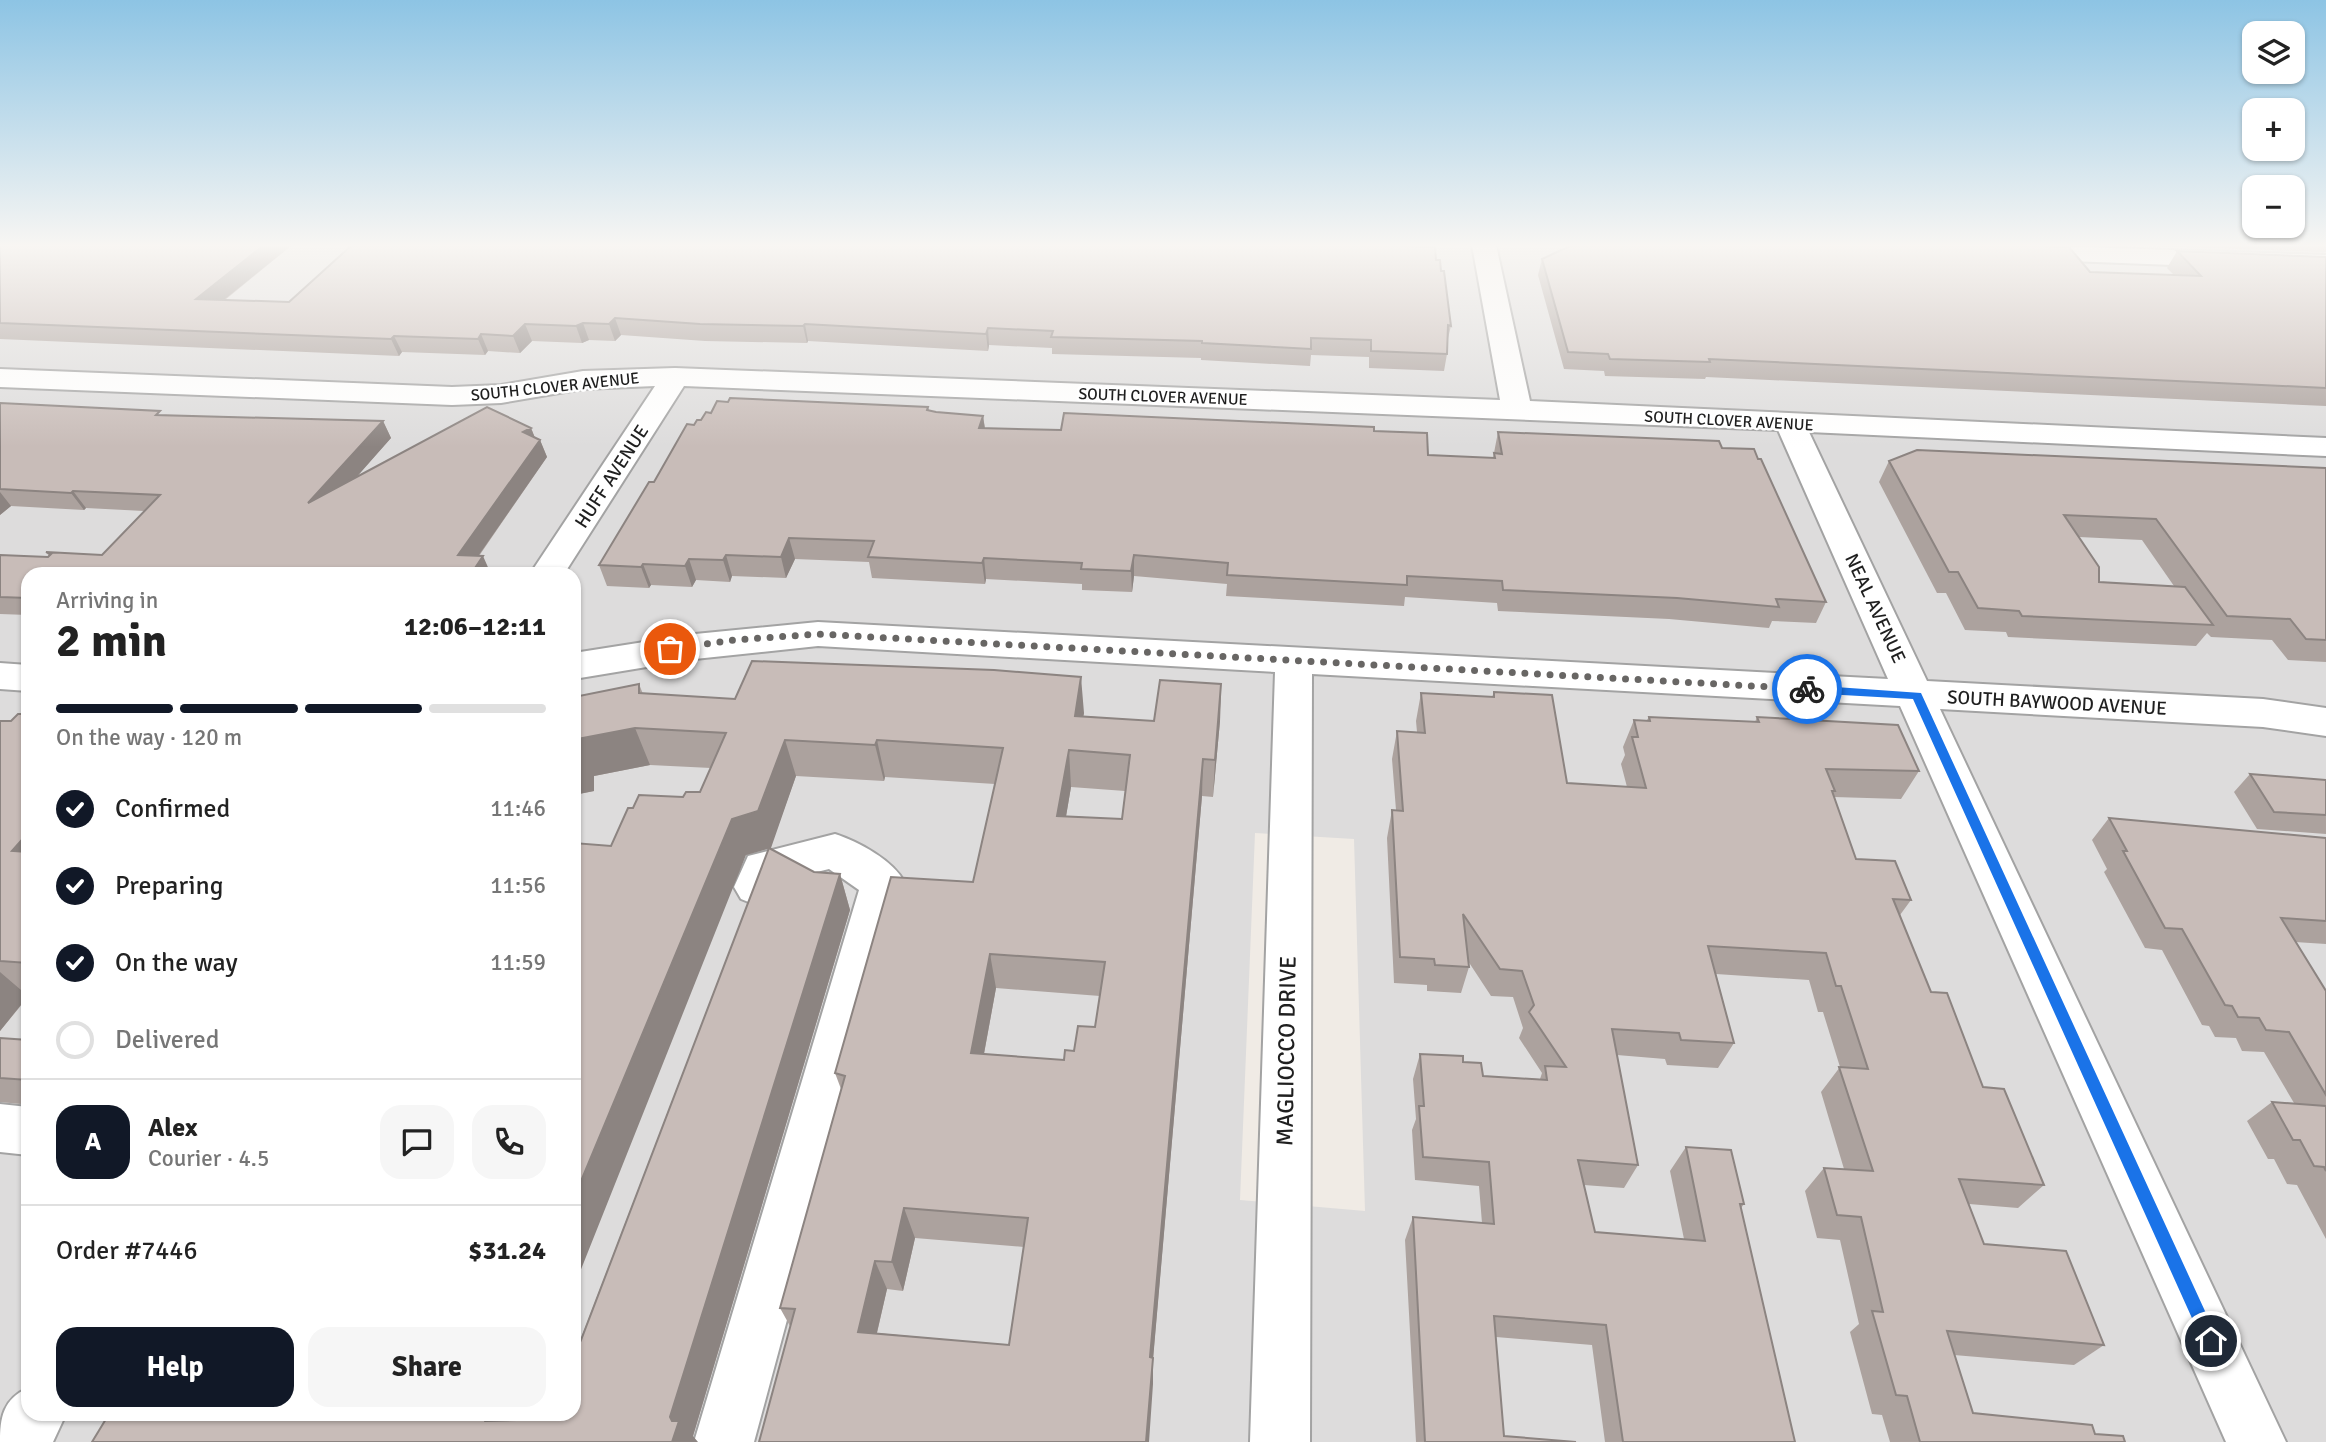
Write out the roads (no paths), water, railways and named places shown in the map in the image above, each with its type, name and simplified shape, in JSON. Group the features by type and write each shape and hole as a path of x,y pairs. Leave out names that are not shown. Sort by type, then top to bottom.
{"street":[{"path":"1498,312 1517,409"},
{"name":"SOUTH CLOVER AVENUE","path":"0,378 452,396 501,394 583,380 675,377 1517,409 1790,424 2326,447"},
{"name":"HUFF AVENUE","path":"552,567 675,377"},
{"name":"NEAL AVENUE","path":"1790,424 1917,695 2256,1442"},
{"name":"SOUTH BAYWOOD AVENUE","path":"581,665 648,651 734,640 818,634 2263,713 2326,722"},
{"name":"MAGLIOCCO DRIVE","path":"1280,1442 1294,659"},
{"path":"0,676 21,678"},
{"path":"724,1442 883,883 835,851 763,868 739,932"},
{"path":"0,1128 21,1130"},
{"path":"19,1442 32,1421"}]}
